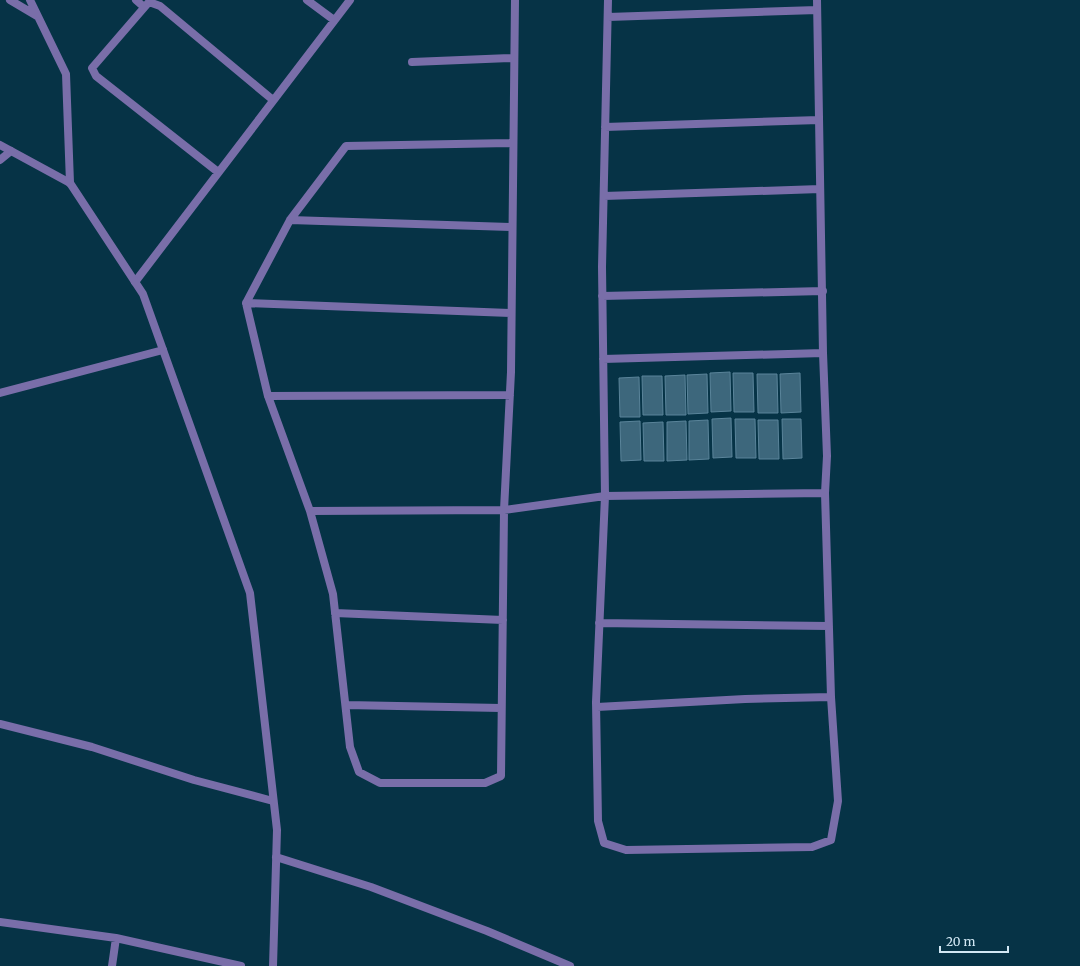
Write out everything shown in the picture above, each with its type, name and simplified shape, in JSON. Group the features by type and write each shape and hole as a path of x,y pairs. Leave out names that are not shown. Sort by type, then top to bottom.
{"street":[{"path":"10,0 37,16"},
{"path":"30,0 66,74 70,183"},
{"path":"136,0 144,7"},
{"path":"307,0 334,20"},
{"path":"135,282 350,0"},
{"path":"513,143 346,146 290,220 246,303 268,396 310,511 333,594 350,747 359,772 380,783 485,784 501,776 504,510 510,395 512,313 512,227 513,143 513,58 515,0"},
{"path":"608,0 602,296 605,496 597,707 598,821 604,842 626,850 812,847 831,840 838,801 831,697 825,493 827,456 823,353 817,0"},
{"path":"218,172 96,76 92,68 144,7 149,2 155,2 273,100"},
{"path":"608,17 817,10"},
{"path":"412,62 513,58"},
{"path":"605,127 819,120"},
{"path":"0,145 70,183 143,294 250,593 276,830 275,965"},
{"path":"0,160 11,151"},
{"path":"604,196 820,189"},
{"path":"290,220 512,227"},
{"path":"602,296 823,291"},
{"path":"246,303 512,313"},
{"path":"0,393 163,350"},
{"path":"603,359 823,353"},
{"path":"268,396 510,395"},
{"path":"310,511 504,510 605,496 825,493"},
{"path":"335,613 503,620"},
{"path":"599,623 829,626"},
{"path":"597,707 745,699 831,697"},
{"path":"346,705 501,708"},
{"path":"0,724 92,747 194,780 273,801"},
{"path":"276,857 371,887 488,931 570,966"},
{"path":"0,922 116,938 241,966"},
{"path":"112,966 116,938"}],"building":[{"path":"730,372 731,411 711,412 710,373"},
{"path":"733,373 753,373 754,412 734,412"},
{"path":"800,373 801,412 781,413 780,374"},
{"path":"707,374 708,413 688,414 687,375"},
{"path":"757,374 777,374 778,413 758,413"},
{"path":"685,375 686,415 666,415 665,376"},
{"path":"642,376 662,376 663,415 643,415"},
{"path":"639,377 640,417 620,417 619,378"},
{"path":"731,418 732,457 713,458 712,419"},
{"path":"735,419 755,419 756,458 736,458"},
{"path":"782,419 801,419 802,458 783,459"},
{"path":"708,420 709,459 689,460 689,421"},
{"path":"758,420 778,420 779,459 759,459"},
{"path":"640,421 641,460 621,461 620,422"},
{"path":"686,421 687,460 667,461 667,422"},
{"path":"663,422 664,461 644,461 643,423"}]}
